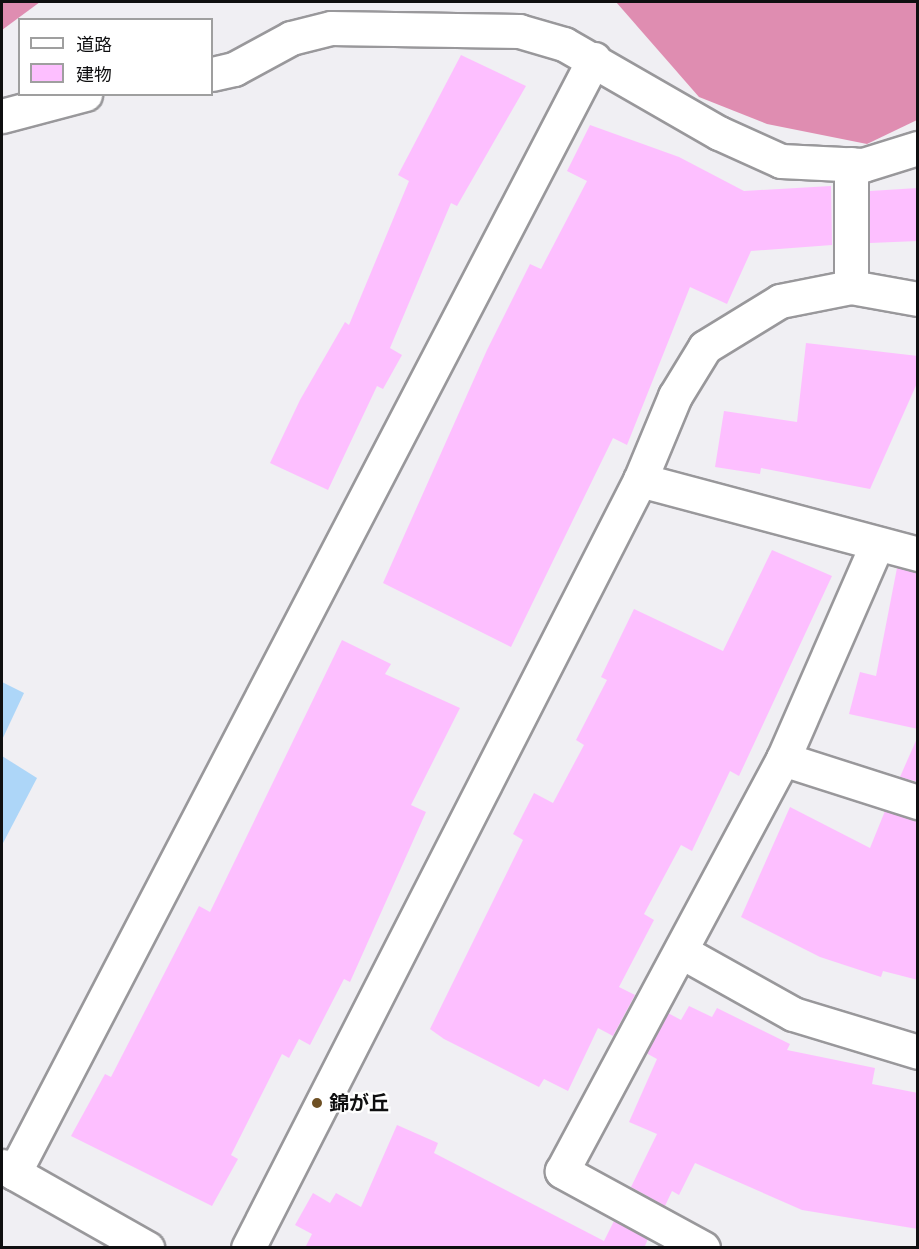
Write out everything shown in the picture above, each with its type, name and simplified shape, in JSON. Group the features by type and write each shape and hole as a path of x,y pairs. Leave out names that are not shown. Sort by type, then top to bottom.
{"street":[{"path":"213,74 234,69 291,38 331,28 519,31 594,59 719,134 781,161 851,164 918,148"},
{"path":"147,1248 8,1170 594,59"},
{"path":"2,116 77,96"},
{"path":"851,164 851,287"},
{"path":"248,1248 640,480 675,396 705,348 780,301 851,287 918,299"},
{"path":"640,480 918,554"},
{"path":"703,1248 562,1171 684,953 783,759 877,544"},
{"path":"783,759 918,802"},
{"path":"684,953 793,1014 918,1052"}],"shaded area":[{"path":"2,2 40,2 18,18 2,30"},
{"path":"616,2 917,2 917,120 867,144 767,124 699,97"}],"water":[{"path":"2,682 24,693 2,740"},
{"path":"2,756 37,778 2,845"}],"building":[{"path":"461,55 526,86 457,206 451,203 390,348 402,355 383,389 377,386 328,490 270,463 300,400 345,322 349,325 409,181 398,175"},
{"path":"590,125 679,157 744,191 831,186 832,245 751,251 727,304 690,287 627,445 613,438 511,647 383,583 487,350 530,264 541,269 587,181 567,171"},
{"path":"918,188 918,241 870,243 870,191"},
{"path":"806,343 918,356 918,381 870,489 761,468 760,474 715,467 724,411 797,422"},
{"path":"772,550 832,576 739,776 730,771 692,851 681,845 644,914 654,920 619,987 635,995 613,1036 598,1028 568,1091 544,1079 539,1087 444,1039 430,1029 523,840 513,834 534,793 553,803 584,745 576,740 607,680 601,677 634,609 723,651"},
{"path":"897,568 918,572 918,729 849,714 860,672 876,676"},
{"path":"342,640 391,664 385,674 460,708 411,805 426,812 350,982 344,979 310,1045 299,1039 289,1058 282,1054 231,1155 238,1159 212,1206 71,1136 105,1074 111,1077 199,906 210,912"},
{"path":"918,736 918,782 900,777"},
{"path":"790,807 870,848 885,811 918,820 918,980 883,971 881,977 820,957 741,917"},
{"path":"689,1006 712,1017 717,1008 790,1044 787,1050 875,1068 872,1084 918,1093 918,1229 802,1210 695,1163 679,1195 672,1191 665,1206 631,1187 657,1134 629,1122 657,1059 646,1053 668,1013 681,1020"},
{"path":"397,1125 438,1143 434,1153 604,1241 614,1221 648,1239 644,1248 305,1248 312,1234 295,1225 313,1193 330,1203 336,1193 361,1207"}],"place":[{"name":"錦が丘","path":"317,1103"}]}
